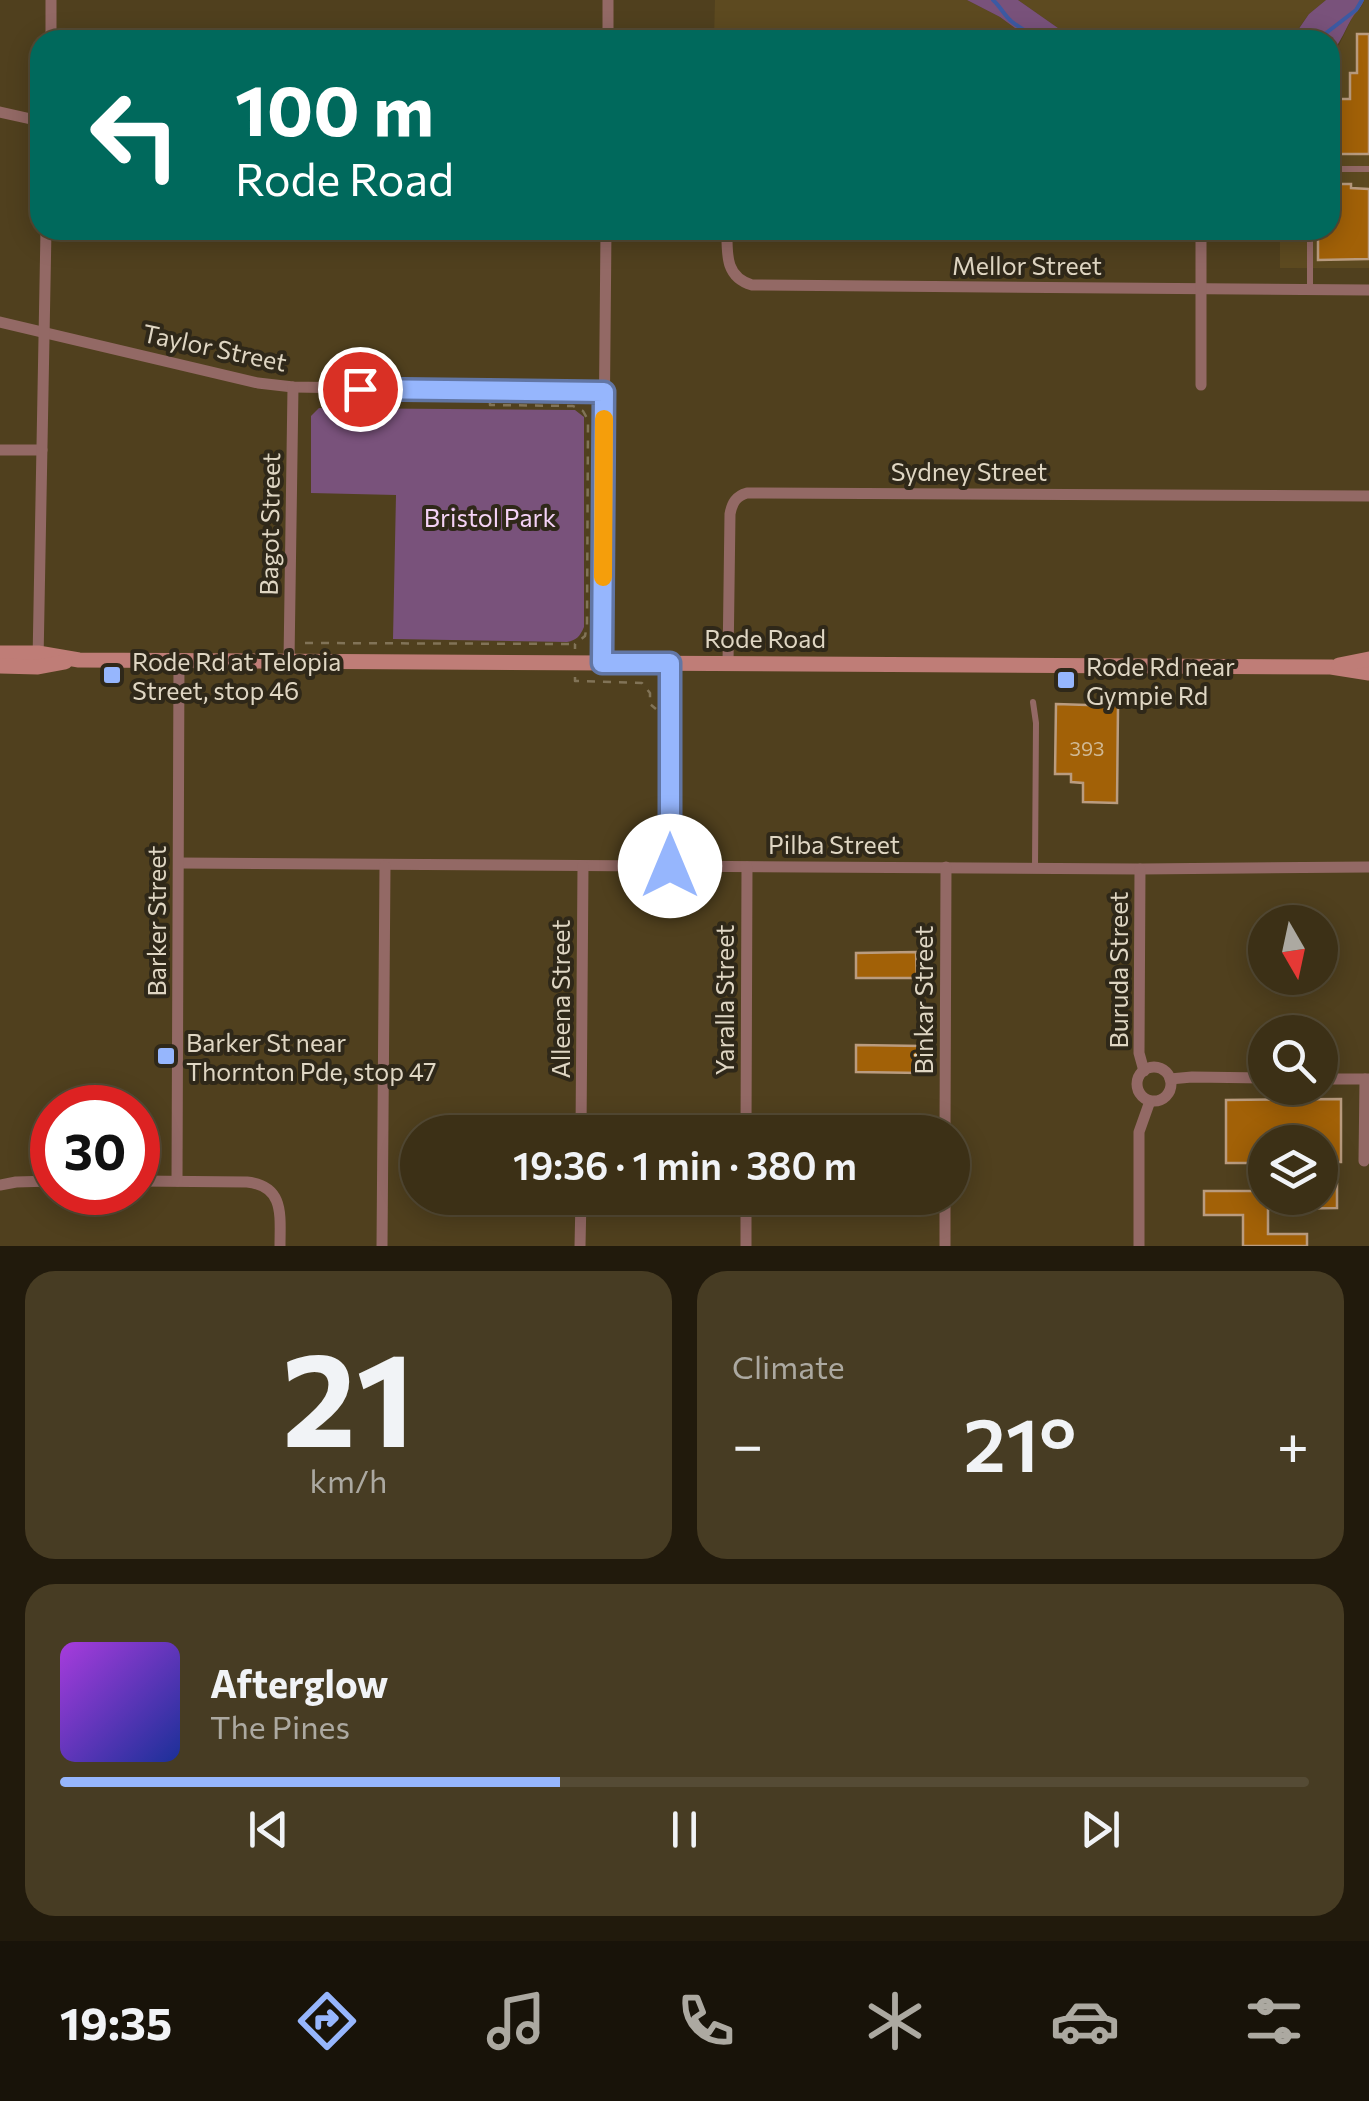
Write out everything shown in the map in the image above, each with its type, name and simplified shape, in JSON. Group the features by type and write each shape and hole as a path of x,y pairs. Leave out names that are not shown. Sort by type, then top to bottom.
{"main road":[{"name":"Rode Road","path":"0,653 38,660"},
{"name":"Rode Road","path":"1330,667 1369,658"},
{"name":"Rode Road","path":"0,666 38,660 179,660 1330,667 1369,673"}],"street":[{"path":"50,30 52,0"},
{"path":"608,0 608,30"},
{"path":"0,112 30,119"},
{"path":"38,660 46,240"},
{"path":"602,663 606,240"},
{"name":"Mellor Street","path":"727,240 731,270 737,278 752,285 1369,290"},
{"path":"1201,240 1201,386"},
{"name":"Taylor Street","path":"0,322 258,383 293,387 604,392"},
{"name":"Bagot Street","path":"289,661 293,387"},
{"path":"0,450 42,450"},
{"name":"Sydney Street","path":"728,663 730,514 736,499 747,493 1369,496"},
{"name":"Barker Street","path":"177,1181 179,660"},
{"path":"670,663 670,866"},
{"name":"Pilba Street","path":"179,863 1369,868"},
{"path":"382,1246 385,866"},
{"name":"Alleena Street","path":"581,1115 583,866"},
{"name":"Yaralla Street","path":"746,1115 747,867"},
{"name":"Binkar Street","path":"945,1115 946,867"},
{"name":"Buruda Street","path":"1140,869 1139,1053 1144,1070"},
{"path":"1159,1068 1171,1085 1166,1096 1150,1101 1138,1090 1138,1080 1144,1070 1159,1068"},
{"path":"1170,1080 1248,1078"},
{"path":"1338,1078 1367,1079 1364,1161"},
{"path":"1139,1246 1140,1132 1150,1101"},
{"path":"160,1181 254,1182 268,1188 279,1205 280,1246"},
{"path":"0,1186 30,1182"},
{"path":"580,1246 581,1215"},
{"path":"746,1215 746,1246"},
{"path":"945,1215 945,1246"}],"lane":[{"path":"1340,169 1369,168"},
{"path":"1310,240 1310,289"},
{"path":"1033,702 1036,868"}],"path":[{"path":"303,643 575,647 584,636 588,420 583,411 573,406 490,405 490,390"},
{"path":"576,676 576,681 642,683 650,693 650,704 670,722"}],"shaded area":[{"path":"715,0 967,0 1018,30 714,30"},
{"path":"1018,0 1326,0 1297,30 1061,30"},
{"path":"1364,0 1369,0 1369,268 1280,268 1280,240 1340,240 1340,43"}],"green space":[{"path":"967,0 1018,0 1061,30 1018,30"},
{"path":"1326,0 1364,0 1340,41 1340,30 1298,30"},
{"name":"Bristol Park","path":"319,408 575,410 584,417 584,627 580,635 567,642 393,639 396,495 311,493 311,416"}],"building":[{"path":"1357,34 1369,34 1369,154 1340,154 1340,99 1350,99 1350,73 1357,73"},
{"path":"1340,184 1369,189 1369,259 1318,260 1318,240 1340,240"},
{"path":"1056,704 1118,706 1117,803 1083,802 1083,783 1071,782 1071,774 1055,774"},
{"path":"916,952 917,978 856,978 856,953"},
{"path":"856,1045 922,1046 922,1073 856,1072"},
{"path":"1338,1099 1341,1162 1338,1125 1248,1125 1248,1163 1226,1163 1226,1100 1248,1100 1248,1105 1338,1105"},
{"path":"1204,1191 1248,1191 1248,1215 1268,1215 1268,1234 1307,1234 1307,1246 1243,1246 1243,1215 1204,1215"}],"waterway":[{"path":"993,0 1024,30"},
{"path":"1330,30 1356,10 1362,0"}],"slow traffic":[{"path":"603,577 604,419"}],"place":[{"name":"Rode Rd at Telopia Street, stop 46","path":"112,675"},
{"name":"Rode Rd near Gympie Rd","path":"1066,680"},
{"name":"Barker St near Thornton Pde, stop 47","path":"166,1056"}],"route":[{"path":"360,389 604,392 602,663 670,663 670,866"}]}
